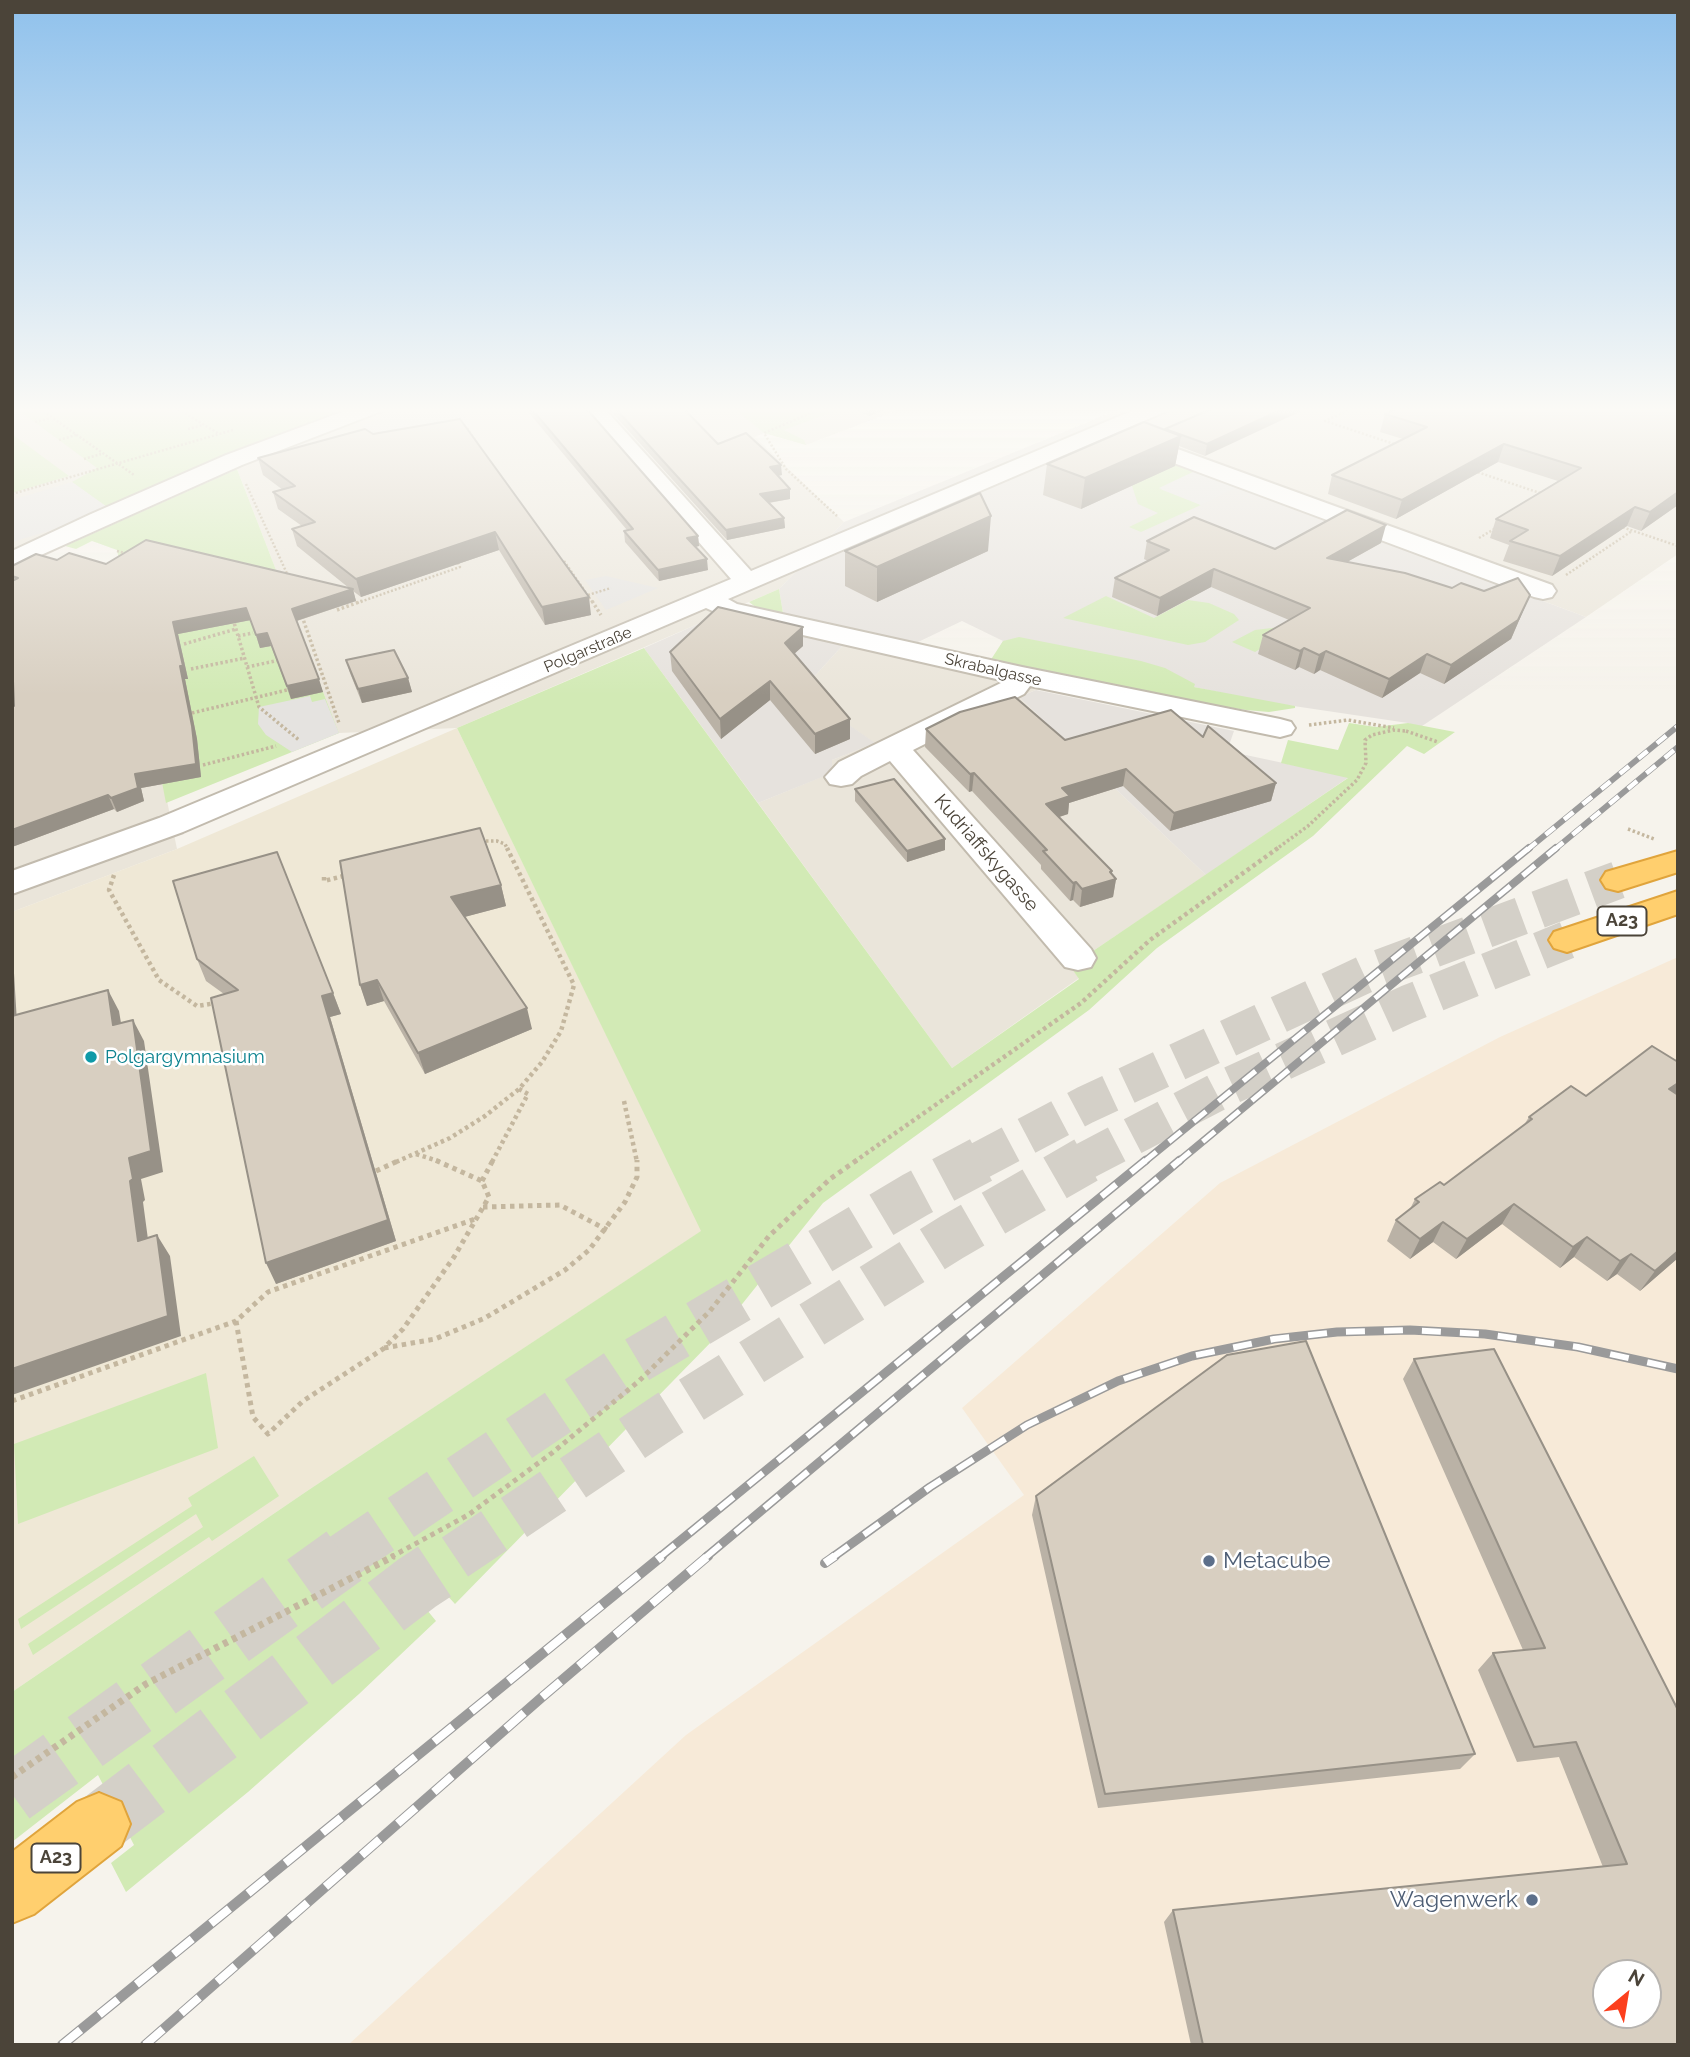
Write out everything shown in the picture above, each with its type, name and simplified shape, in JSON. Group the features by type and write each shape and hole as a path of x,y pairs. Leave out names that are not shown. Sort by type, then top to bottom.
{"highway":[{"name":"A23","path":"1618,880 1667,851"},
{"name":"A23","path":"1567,940 1678,902"},
{"name":"A23","path":"12,1892 99,1824"}],"street":[{"path":"12,561 136,503"},
{"path":"677,503 748,583"},
{"name":"Polgarstraße","path":"12,883 171,825 935,503"},
{"path":"1304,503 1543,591"},
{"name":"Skrabalgasse","path":"709,599 728,610 1022,676 1280,728"},
{"path":"841,777 850,769 1014,688 1022,676"},
{"name":"Kudriaffskygasse","path":"894,747 1078,958"}],"path":[{"path":"254,503 293,589"},
{"path":"823,503 846,524"},
{"path":"1479,538 1500,526"},
{"path":"1619,526 1678,546"},
{"path":"1543,591 1632,531"},
{"path":"117,551 133,556"},
{"path":"337,610 460,567 455,557"},
{"path":"564,561 608,621"},
{"path":"588,595 611,588"},
{"path":"232,613 259,708 299,738"},
{"path":"301,614 341,728"},
{"path":"184,644 236,629"},
{"path":"239,636 253,633"},
{"path":"191,669 245,658"},
{"path":"247,667 284,659"},
{"path":"192,713 287,690"},
{"path":"1280,728 1348,720 1406,731 1438,742"},
{"path":"12,1777 146,1684 342,1584 468,1515 552,1453 657,1364 710,1311 769,1236 830,1179 1082,1003 1150,940 1308,826 1357,780 1366,762 1366,740 1372,735 1393,730 1406,731"},
{"path":"290,741 310,735"},
{"path":"299,738 296,748 313,765"},
{"path":"203,765 281,745"},
{"path":"1628,829 1667,851"},
{"path":"376,1171 416,1154 485,1116 519,1089 542,1062 561,1031 571,1002 574,985 505,844 497,841 472,844"},
{"path":"117,866 109,890 159,980 197,1006 220,1002"},
{"path":"324,877 324,881 349,875"},
{"path":"482,1181 528,1094 519,1089"},
{"path":"383,1349 435,1339 485,1318 565,1270 607,1230 637,1177 637,1156 624,1101"},
{"path":"236,1321 253,1417 268,1434 303,1401 383,1349 403,1329 454,1257 489,1197 482,1181 444,1163 416,1154"},
{"path":"482,1207 560,1205 607,1230"},
{"path":"12,1401 236,1321 268,1292 476,1219"}],"shaded area":[{"path":"12,503 161,503 65,546 12,573"},
{"path":"12,503 101,503 107,507 62,527 12,542"},
{"path":"250,503 824,503 844,522 779,589 457,728 339,733"},
{"path":"890,503 1278,503 1586,617 1419,728 1408,723 1260,701 1000,646 1003,641 962,621 916,643 783,613 779,589 844,522"},
{"path":"1280,503 1678,503 1678,554 1586,617"},
{"path":"606,576 658,588 606,610 585,580"},
{"path":"718,615 844,644 801,691 875,743 832,760 832,773 758,803 644,648"},
{"path":"844,644 1046,690 1036,690 1019,697 1206,875 1093,951 1068,963 1079,978 952,1068 758,803 831,773 832,760 874,743 801,691"},
{"path":"143,685 177,849 12,912 12,711"},
{"path":"1036,690 1234,731 1227,751 1349,777 1206,875 1019,697"},
{"path":"310,696 312,702 325,699 339,733 292,752 266,735 258,724 259,707"},
{"path":"457,728 702,1231 310,1489 12,1692 12,912 177,849"},
{"path":"1678,957 1678,2045 348,2045 686,1735 1024,1495 962,1408 1220,1183 1500,1037"}],"green space":[{"path":"161,503 250,503 339,733 166,803 117,550 92,541 76,549 65,546"},
{"path":"1138,504 1201,505 1141,532 1129,527 1158,513"},
{"path":"779,589 783,613 757,608 749,602"},
{"path":"1106,596 1154,618 1188,600 1209,603 1234,614 1239,620 1205,642 1188,645 1063,618"},
{"path":"1280,627 1272,642 1255,652 1232,642 1255,630"},
{"path":"1019,637 1141,661 1165,668 1195,684 1194,687 1295,708 1269,712 1246,710 1175,699 990,661 1003,641"},
{"path":"644,648 952,1068 1079,979 1068,963 1093,951 1348,778 1281,763 1288,740 1338,750 1349,723 1376,727 1408,723 1455,732 1424,754 1407,746 1313,836 1157,948 1089,1010 823,1203 715,1338 455,1604 445,1593 427,1610 436,1621 359,1694 248,1792 126,1892 111,1863 134,1845 98,1775 12,1842 12,1692 310,1489 701,1231 457,728"},
{"path":"206,1373 218,1448 18,1524 14,1444"},
{"path":"254,1456 279,1496 212,1541 209,1537 33,1655 28,1644 203,1527 196,1514 21,1629 18,1619 192,1506 188,1498"}],"building":[{"path":"288,503 521,503 589,597 542,607 495,532 356,579 292,529 315,522"},
{"path":"611,503 669,503 698,536 687,538 707,559 658,570 624,531 633,529"},
{"path":"701,503 769,503 784,518 726,530"},
{"path":"957,503 985,503 991,516 877,567 845,551"},
{"path":"1523,503 1663,503 1650,512 1635,507 1560,556 1510,541 1528,530 1496,519"},
{"path":"1347,510 1386,525 1327,558 1405,573 1452,588 1461,583 1484,591 1518,578 1530,595 1518,620 1451,665 1427,654 1389,679 1326,651 1319,655 1304,648 1300,651 1263,635 1310,608 1214,569 1160,598 1115,578 1169,550 1147,541 1194,517 1275,549"},
{"path":"146,540 353,589 292,609 319,679 287,686 267,633 256,635 246,608 173,622 183,666 180,666 192,726 196,764 135,774 138,788 111,798 108,795 12,830 12,581 18,578 12,576 12,566 36,554 57,560 69,553 106,564"},
{"path":"718,607 803,627 785,643 850,719 815,734 770,681 720,719 670,652"},
{"path":"394,650 408,678 358,689 346,660"},
{"path":"1015,697 1065,740 1171,710 1203,737 1208,726 1276,783 1174,813 1126,769 1062,788 1070,796 1046,804 1112,871 1110,872 1116,879 1082,889 1043,851 1047,850 974,773 970,774 926,729 960,712"},
{"path":"894,779 945,839 907,851 855,789"},
{"path":"480,828 501,885 451,897 527,1008 418,1053 377,980 360,985 340,861"},
{"path":"277,852 333,993 322,996 388,1220 266,1263 211,998 238,990 197,959 173,881"},
{"path":"108,990 113,1025 133,1020 151,1151 129,1158 133,1179 130,1181 138,1241 157,1235 168,1316 12,1369 12,1016"},
{"path":"1652,1046 1678,1062 1678,1083 1669,1089 1678,1095 1678,1251 1655,1271 1631,1254 1620,1261 1587,1237 1573,1247 1514,1204 1467,1239 1443,1222 1420,1239 1396,1220 1419,1202 1415,1199 1440,1182 1444,1185 1571,1086 1586,1096"},
{"name":"Metacube","path":"1306,1341 1475,1754 1105,1794 1036,1496 1227,1355"},
{"path":"1494,1349 1678,1710 1678,2045 1203,2045 1173,1910 1627,1864 1576,1742 1534,1747 1493,1653 1545,1648 1414,1359"}],"tunnel":[{"path":"977,1162 1085,1105 1370,972 1618,880"},
{"path":"1083,1162 1223,1089 1408,1004 1567,940"},
{"path":"342,1557 630,1364 915,1195 981,1160"},
{"path":"455,1557 667,1415 952,1237 1086,1160"},
{"path":"12,1794 344,1556"},
{"path":"99,1824 417,1583 458,1556"}],"railway":[{"path":"1527,850 1678,726"},
{"path":"1554,850 1678,747"},
{"path":"1144,1162 1529,848"},
{"path":"1178,1162 1556,848"},
{"path":"660,1557 1146,1160"},
{"path":"706,1557 1180,1160"},
{"path":"833,1557 930,1487 1027,1425 1118,1381 1192,1356 1274,1339 1337,1332 1410,1330 1485,1334 1578,1347 1678,1369"},
{"path":"62,2045 662,1556"},
{"path":"145,2045 541,1698 708,1556"},
{"path":"825,1563 835,1556"}],"place":[{"name":"Polgargymnasium","path":"91,1057"},
{"name":"Metacube","path":"1209,1561"},
{"name":"Wagenwerk","path":"1532,1900"}]}
